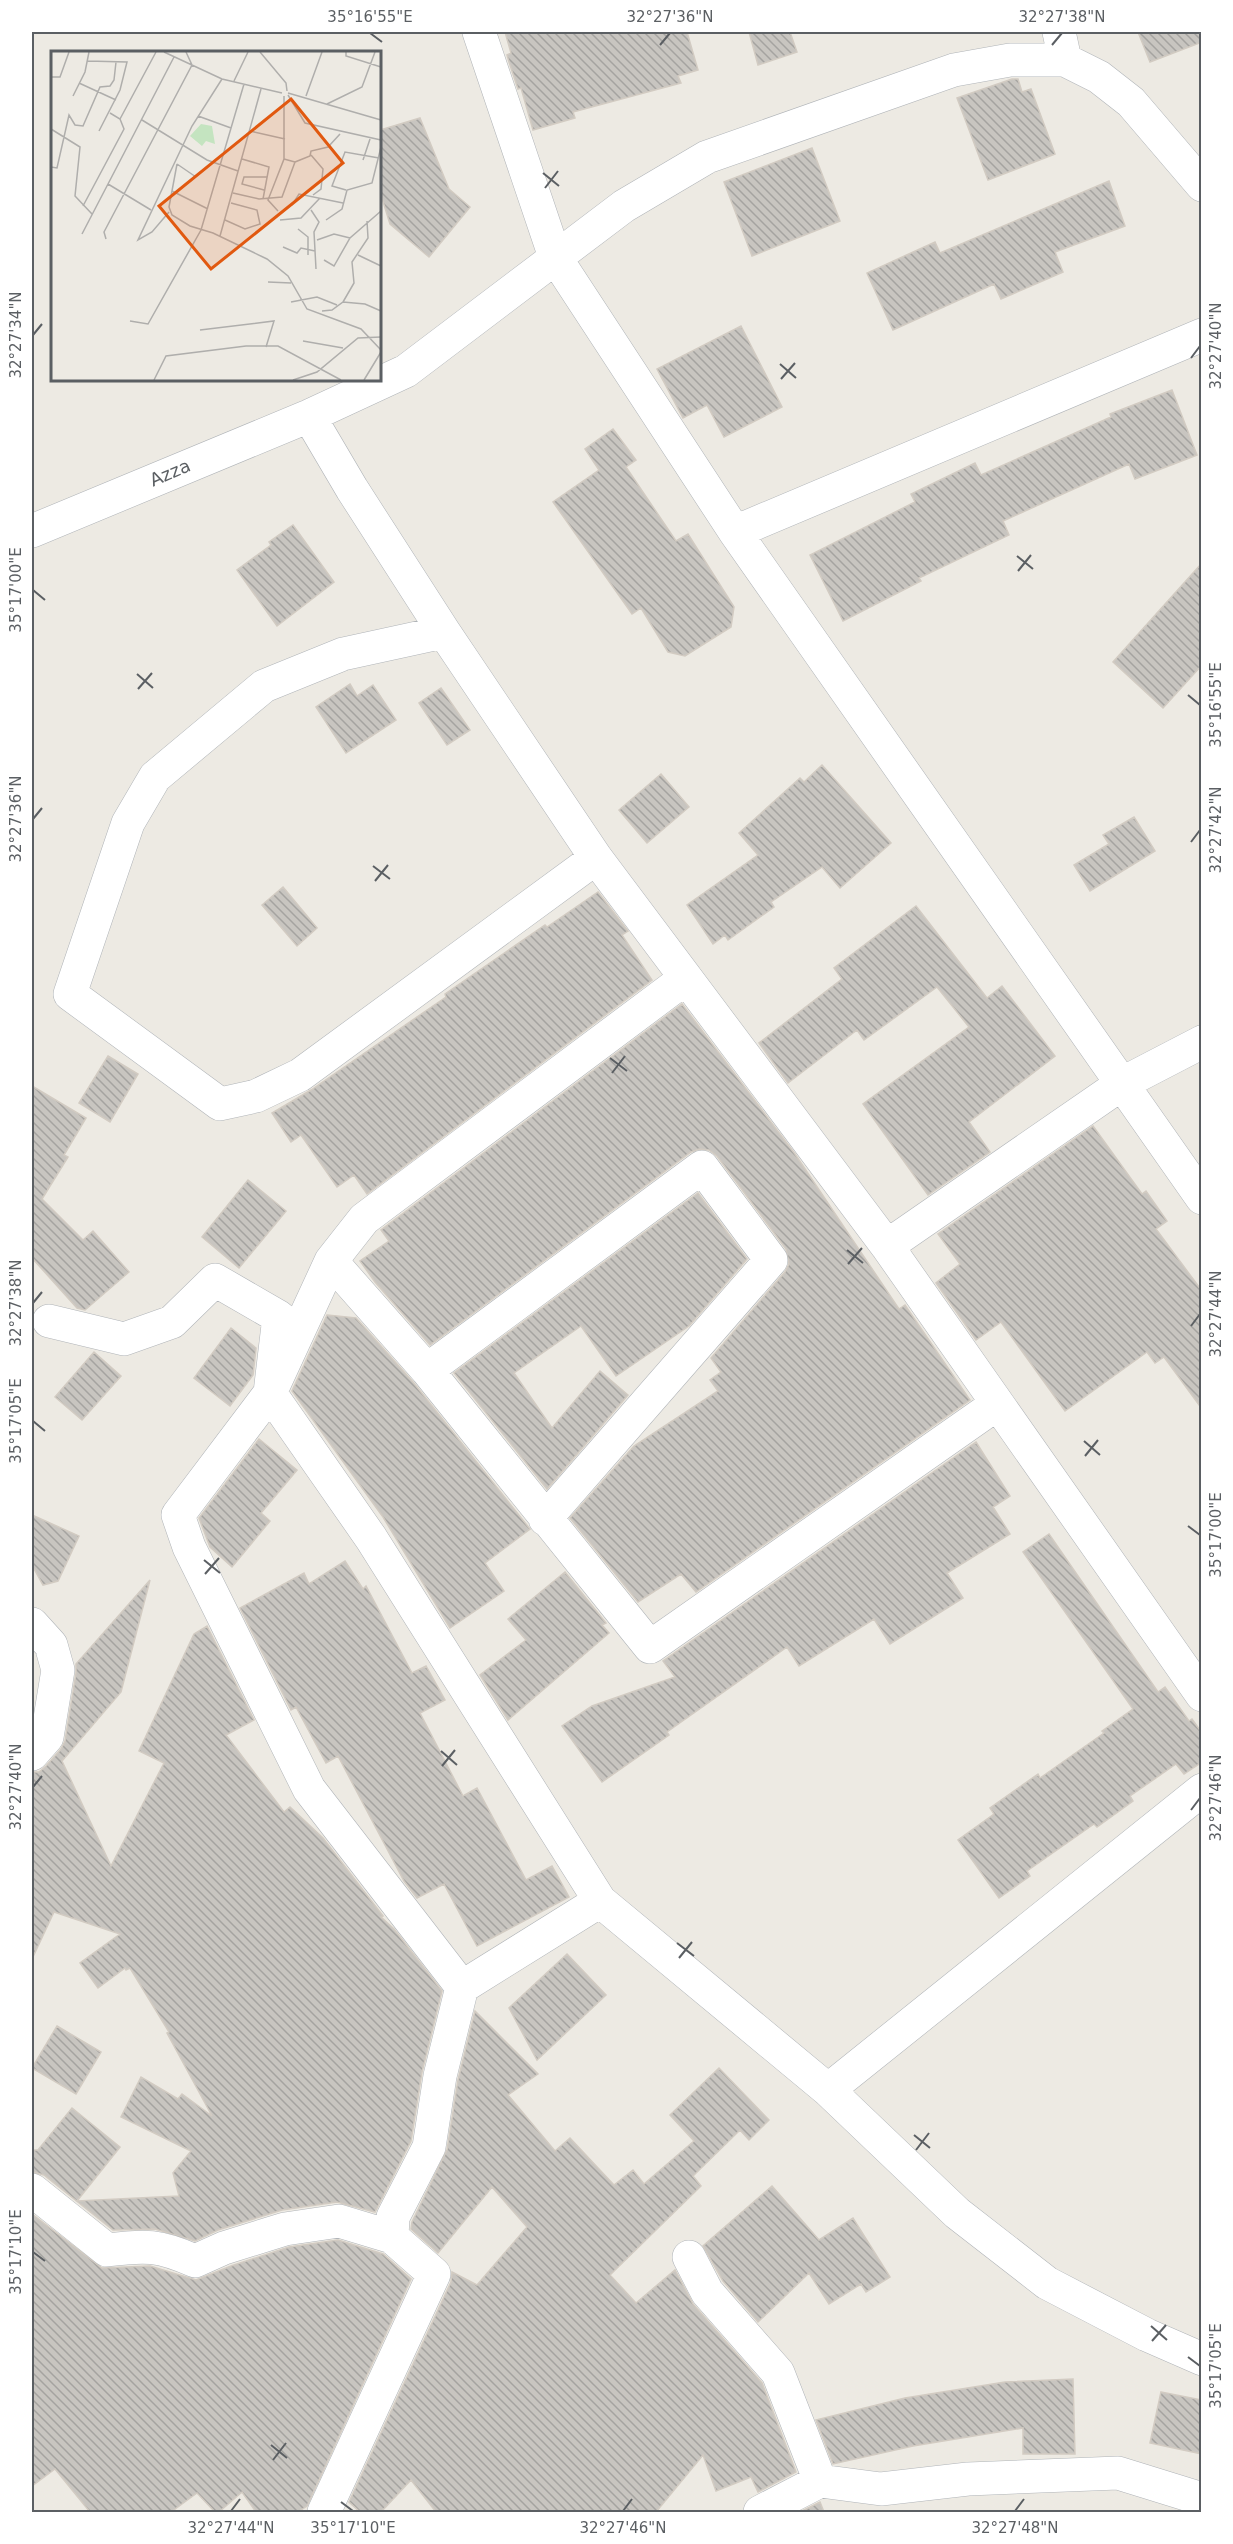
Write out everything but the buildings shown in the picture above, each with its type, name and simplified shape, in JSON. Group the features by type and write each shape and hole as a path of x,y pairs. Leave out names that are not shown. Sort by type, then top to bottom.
{"street":[{"path":"479,32 555,257 735,532 1202,1198"},
{"path":"1062,46 1131,102 1202,185"},
{"name":"Azza","path":"32,531 309,416 406,371 624,206 706,157 954,70 1010,60 1062,46"},
{"path":"735,532 1202,336"},
{"path":"309,416 352,489 444,632 596,858 887,1246 1202,1695"},
{"path":"444,632 343,654 264,686 155,777 128,822 70,994 220,1104 256,1096 300,1075 596,858"},
{"path":"462,1987 309,1789 189,1547 178,1515 270,1393 331,1261 364,1219 686,978"},
{"path":"887,1246 1123,1083 1202,1042"},
{"path":"427,1370 702,1167 771,1260 544,1519"},
{"path":"331,1261 427,1370 544,1519 650,1647 997,1404"},
{"path":"50,1321 124,1339 172,1322 215,1280 279,1317 270,1393 371,1538 600,1901 828,2090 957,2212 1047,2283 1147,2335 1202,2359"},
{"path":"32,1624 51,1645 58,1670 46,1737 32,1754"},
{"path":"828,2090 1202,1790"},
{"path":"392,2237 393,2217 429,2147 440,2076 462,1987 600,1901"},
{"path":"32,2190 107,2250 138,2246 167,2249 195,2261 224,2248 285,2229 339,2221 392,2237 434,2274 324,2512"},
{"path":"689,2257 707,2292 778,2373 820,2481"},
{"path":"760,2512 820,2481 881,2489 968,2479 1118,2473 1202,2499"}]}
